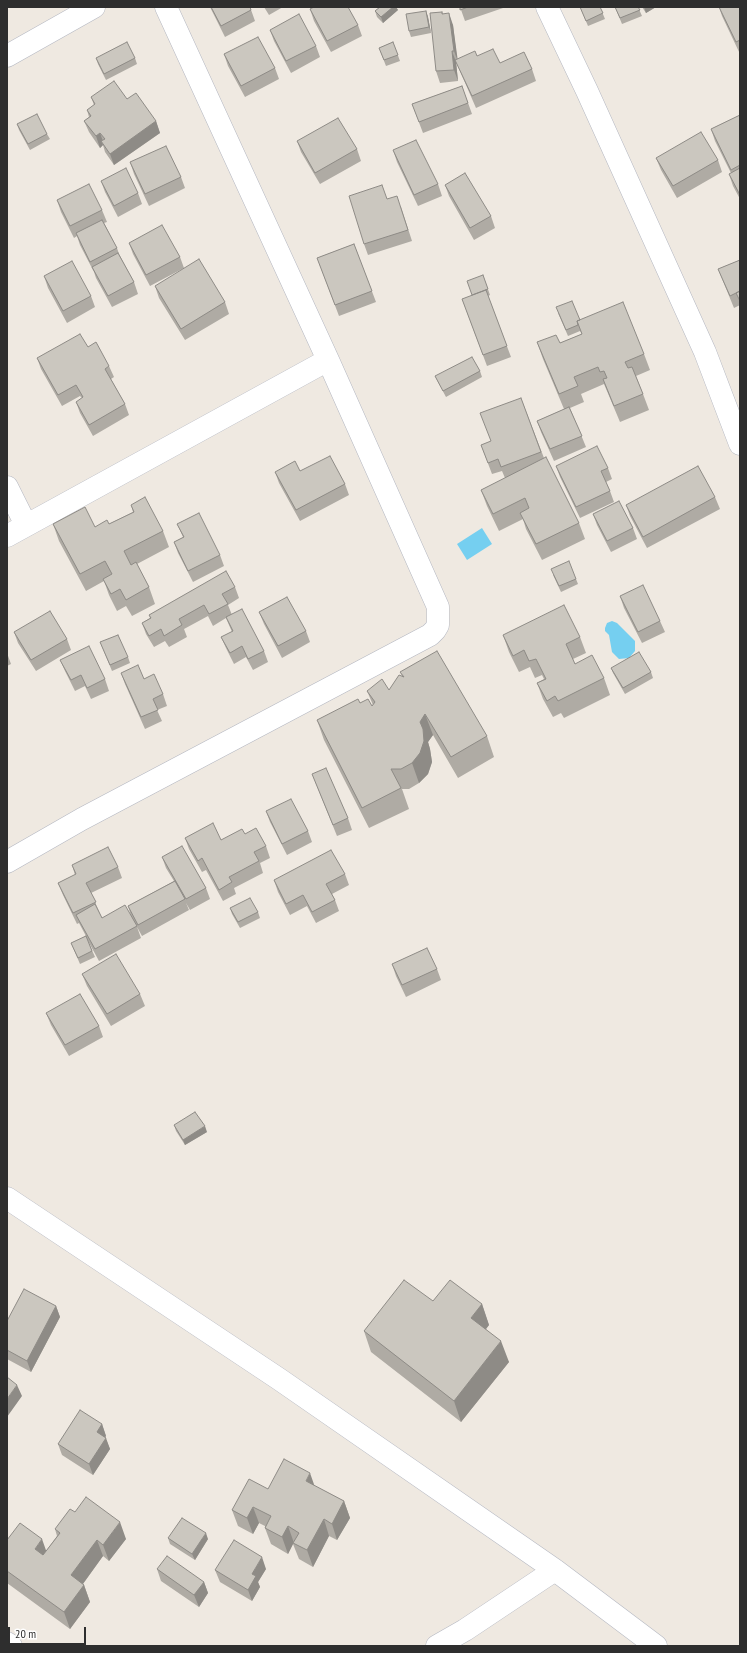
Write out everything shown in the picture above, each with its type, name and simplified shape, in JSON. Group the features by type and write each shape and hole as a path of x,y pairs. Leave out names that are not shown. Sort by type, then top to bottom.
{"street":[{"path":"7,56 94,7"},
{"path":"7,862 82,819 423,639 435,630 438,625 438,606 328,360 166,7"},
{"path":"547,7 587,91 705,352 740,444"},
{"path":"7,536 328,360"},
{"path":"7,487 26,525"},
{"path":"7,1198 279,1379 555,1570 656,1646"},
{"path":"437,1646 466,1630 555,1570"},
{"path":"7,1643 11,1646"}],"water":[{"path":"482,528 492,544 467,560 457,544"},
{"path":"612,621 617,623 635,641 635,651 629,658 619,659 612,652 609,635 605,631 605,628 607,623"}],"building":[{"path":"211,7 250,7 251,10 221,26"},
{"path":"314,7 348,7 358,25 327,41 310,9"},
{"path":"380,7 393,7 381,17 375,11"},
{"path":"460,7 468,7 460,10"},
{"path":"580,7 600,7 603,13 586,21"},
{"path":"615,7 638,7 640,10 620,18"},
{"path":"719,7 740,7 740,40 736,42"},
{"path":"426,11 429,27 409,31 406,14"},
{"path":"442,12 442,14 449,13 454,51 452,51 454,70 436,71 430,13"},
{"path":"299,14 316,46 286,61 270,30"},
{"path":"258,37 275,68 241,86 224,54"},
{"path":"127,42 135,58 104,74 96,58"},
{"path":"393,42 398,55 384,60 379,48"},
{"path":"493,49 500,63 524,52 532,69 472,96 455,60 475,51 477,56"},
{"path":"114,81 127,99 136,93 156,121 110,154 101,141 105,139 100,133 96,136 84,121 91,116 87,110 95,104 91,97"},
{"path":"462,86 468,103 419,122 412,104"},
{"path":"37,114 47,134 28,144 17,124"},
{"path":"740,115 740,165 731,170 711,129"},
{"path":"338,118 357,149 315,173 297,141"},
{"path":"701,132 718,160 673,186 656,158"},
{"path":"416,140 438,184 414,195 393,150"},
{"path":"166,146 181,177 145,194 130,162"},
{"path":"126,168 138,193 114,206 101,181"},
{"path":"740,168 740,195 729,174"},
{"path":"465,173 491,216 470,228 445,185"},
{"path":"89,184 102,210 70,226 57,200"},
{"path":"382,185 387,199 397,196 408,230 364,244 349,196"},
{"path":"102,220 117,248 90,262 76,233"},
{"path":"162,225 180,257 146,275 129,243"},
{"path":"354,244 372,291 335,305 317,258"},
{"path":"118,253 134,282 108,296 92,267"},
{"path":"199,259 225,302 181,329 155,286"},
{"path":"740,260 740,291 730,296 718,269"},
{"path":"72,261 91,296 63,311 44,276"},
{"path":"483,275 488,289 472,295 467,281"},
{"path":"486,290 507,346 483,355 462,299"},
{"path":"740,291 740,301 736,293"},
{"path":"572,301 580,320 577,321 578,325 566,330 556,307"},
{"path":"623,302 644,354 625,362 628,368 632,367 643,394 614,406 603,379 607,378 604,371 600,372 598,367 574,377 578,386 559,394 537,342 556,335 560,343 582,334 577,321"},
{"path":"80,334 88,347 96,342 109,366 105,369 125,404 89,425 76,402 83,397 76,385 58,395 37,358"},
{"path":"472,357 480,371 443,391 435,376"},
{"path":"521,398 541,452 501,467 498,459 488,463 481,445 491,441 480,413"},
{"path":"569,407 582,436 550,449 537,421"},
{"path":"597,446 608,468 601,471 610,491 576,507 556,466"},
{"path":"330,456 345,484 296,510 275,472 295,461 300,471"},
{"path":"546,457 579,523 536,544 520,513 529,508 525,498 493,514 481,490"},
{"path":"698,466 715,497 643,537 626,505"},
{"path":"145,497 163,531 124,551 131,565 136,562 149,587 126,600 120,589 111,594 103,579 112,574 105,561 80,574 53,524 85,507 95,527 107,520 109,524 134,512 131,505"},
{"path":"619,501 633,528 607,541 593,514"},
{"path":"199,513 220,555 188,571 174,542 184,537 177,524"},
{"path":"569,561 576,579 559,586 551,569"},
{"path":"226,571 235,587 222,594 228,604 209,614 204,605 179,619 182,625 164,636 161,629 149,636 142,623 151,618 149,615"},
{"path":"643,585 660,621 638,632 620,596"},
{"path":"287,597 306,631 278,646 259,612"},
{"path":"564,605 580,637 566,644 575,664 592,655 604,678 558,701 555,696 547,701 537,683 546,679 536,659 529,661 524,650 513,656 503,635"},
{"path":"242,609 264,651 248,659 242,646 230,653 221,637 233,631 226,617"},
{"path":"50,611 67,639 31,660 14,632"},
{"path":"118,635 128,657 110,665 100,642"},
{"path":"89,646 105,679 87,688 81,675 71,680 60,660"},
{"path":"437,651 487,736 451,757 425,714 420,722 423,729 424,741 420,753 412,763 401,769 391,769 401,788 362,808 317,720 358,699 360,703 368,699 372,706 375,702 367,691 382,679 389,690 399,675 404,677 400,672"},
{"path":"639,652 651,672 623,688 611,668"},
{"path":"138,665 144,679 154,674 163,694 153,699 158,710 141,717 121,673"},
{"path":"326,768 348,818 333,825 312,774"},
{"path":"291,799 308,831 282,844 266,811"},
{"path":"213,823 221,840 242,829 245,834 256,828 266,846 254,852 259,861 229,877 232,882 219,890 202,858 198,861 185,838"},
{"path":"182,846 206,888 186,899 162,857"},
{"path":"108,847 118,867 86,883 96,902 73,913 58,883 76,874 72,865"},
{"path":"331,850 345,874 326,884 335,900 312,912 303,895 286,904 274,880"},
{"path":"175,881 185,899 138,925 128,906"},
{"path":"250,898 258,912 238,922 230,908"},
{"path":"95,904 102,918 125,905 137,926 95,949 76,915"},
{"path":"86,936 92,951 78,958 71,943"},
{"path":"427,948 437,969 402,985 392,964"},
{"path":"116,954 140,994 107,1014 82,974"},
{"path":"80,994 99,1026 65,1045 46,1013"},
{"path":"195,1112 205,1126 183,1140 174,1125"},
{"path":"404,1280 433,1301 450,1280 482,1304 471,1318 501,1341 454,1401 364,1331"},
{"path":"24,1289 56,1306 27,1361 7,1350 7,1321"},
{"path":"7,1377 17,1385 7,1399"},
{"path":"80,1410 102,1424 97,1432 106,1438 89,1464 58,1444"},
{"path":"284,1459 310,1473 306,1481 344,1501 332,1524 324,1519 307,1550 293,1543 299,1533 288,1526 282,1537 265,1528 271,1516 253,1507 247,1518 232,1510 249,1479 268,1489"},
{"path":"86,1497 120,1522 103,1545 97,1540 71,1575 84,1585 64,1612 7,1571 7,1540 20,1523 42,1539 35,1549 43,1555 60,1533 55,1529 70,1509 75,1512"},
{"path":"182,1518 206,1533 192,1554 168,1538"},
{"path":"234,1540 262,1557 252,1574 256,1576 248,1590 215,1570"},
{"path":"167,1556 204,1582 194,1595 157,1569"}]}
